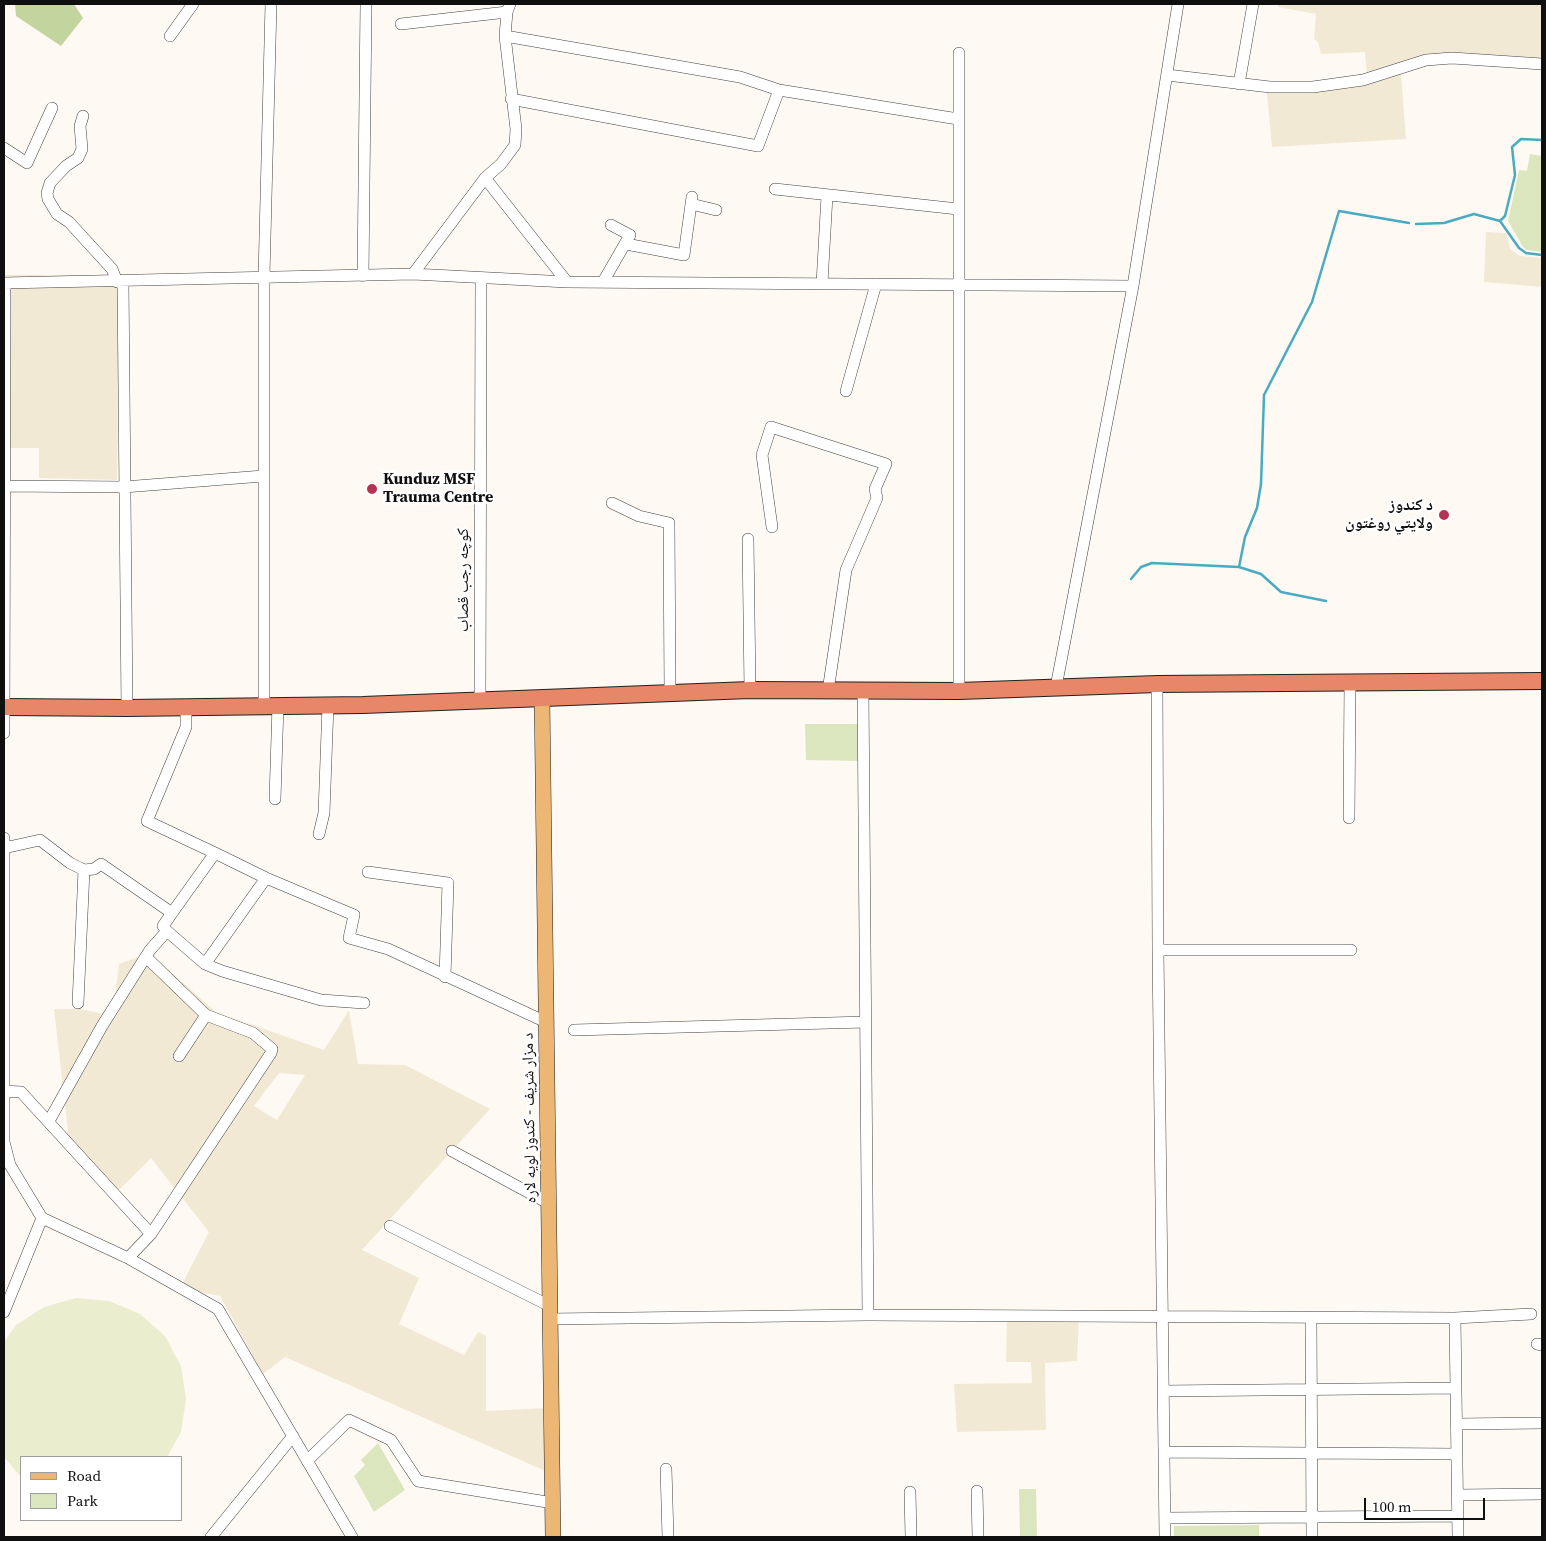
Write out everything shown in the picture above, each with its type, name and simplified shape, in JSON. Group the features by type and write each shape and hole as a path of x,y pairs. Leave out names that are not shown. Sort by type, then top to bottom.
{"highway":[{"path":"4,707 127,708 328,705 750,690 959,691 1157,684 1542,681"}],"main road":[{"name":"د مزار شریف - کندوز لویه لاره","path":"542,698 553,1537"}],"street":[{"path":"170,36 193,4"},
{"path":"271,4 264,276 263,476 275,798"},
{"path":"363,276 366,4"},
{"path":"1056,687 1133,286 1178,4"},
{"path":"1239,84 1253,4"},
{"path":"401,24 508,8 505,36 516,129 515,146 502,164 485,178 413,274"},
{"path":"505,36 740,77 779,90 958,119"},
{"path":"959,54 959,691"},
{"path":"1167,75 1270,87 1336,85 1363,80 1426,60 1452,58 1542,64"},
{"path":"511,99 758,146 779,90"},
{"path":"4,148 27,163 52,108"},
{"path":"83,116 80,126 82,149 78,158 66,166 50,183 46,192 57,214 68,222 112,269 120,282 127,708"},
{"path":"485,178 567,282"},
{"path":"775,189 827,196 958,208"},
{"path":"822,283 827,196"},
{"path":"626,244 684,255 691,201 716,210"},
{"path":"603,282 630,235 612,226"},
{"path":"4,733 4,283 120,282 264,276 413,274 567,282 1133,286"},
{"name":"کوچه رجب قصاب","path":"480,701 481,278"},
{"path":"846,391 876,284"},
{"path":"772,526 762,455 771,427 886,464 875,489 877,498 846,570 828,690"},
{"path":"4,486 124,487 263,476"},
{"path":"612,502 639,516 669,523 670,693"},
{"path":"748,539 750,690"},
{"path":"1349,818 1350,681"},
{"path":"1157,684 1165,1537"},
{"path":"863,692 868,1315"},
{"path":"319,834 324,813 328,705"},
{"path":"186,707 186,726 147,821 266,878 354,916 349,938 388,949 445,977 546,1022"},
{"path":"172,913 101,864 94,869 84,870 70,863 40,840 4,845 4,1142 10,1165 42,1218 128,1258 218,1309 352,1537"},
{"path":"215,853 163,926 167,931 205,964 233,975 254,979 321,1000 364,1004"},
{"path":"78,1003 84,870"},
{"path":"368,872 448,883 445,977"},
{"path":"205,964 266,878"},
{"path":"49,1121 102,1026 146,957 167,931"},
{"path":"1158,950 1351,950"},
{"path":"128,1258 151,1234 271,1053 271,1046 253,1033 206,1015 146,957"},
{"path":"179,1056 206,1015"},
{"path":"574,1030 866,1022"},
{"path":"4,1091 21,1092 151,1234"},
{"path":"452,1152 548,1203"},
{"path":"4,1312 42,1218"},
{"path":"390,1226 550,1313 1162,1315 1176,1318 1455,1318 1531,1314"},
{"path":"1312,1318 1312,1537"},
{"path":"1455,1318 1458,1537"},
{"path":"1163,1391 1456,1388"},
{"path":"307,1461 349,1420 391,1440 418,1481 552,1503"},
{"path":"1457,1424 1542,1423"},
{"path":"212,1537 293,1436"},
{"path":"1164,1452 1457,1454"},
{"path":"666,1468 668,1537"},
{"path":"977,1491 978,1537"},
{"path":"910,1492 910,1537"},
{"path":"1458,1495 1542,1494"},
{"path":"1165,1518 1458,1516"}],"shaded area":[{"path":"1278,4 1542,4 1542,61 1424,57 1367,75 1365,52 1321,54 1318,42 1314,39 1316,14 1278,7"},
{"path":"1401,74 1406,139 1272,147 1267,93 1362,84"},
{"path":"1486,232 1506,233 1510,249 1520,256 1542,258 1542,287 1484,282"},
{"path":"4,275 119,275 117,480 39,478 39,448 4,448"},
{"path":"149,953 216,1012 324,1050 349,1010 358,1064 405,1065 490,1109 362,1250 419,1278 399,1324 464,1355 478,1332 486,1336 486,1411 549,1408 550,1473 285,1357 263,1374 220,1296 180,1288 209,1232 151,1158 113,1196 62,1138 68,1131 54,1009 80,1009 113,1016 119,964","holes":["279,1073 305,1075 277,1120 254,1106"]},
{"path":"1007,1318 1079,1318 1077,1361 1045,1363 1046,1430 957,1432 954,1384 1032,1383 1031,1362 1006,1362"}],"green space":[{"path":"15,4 74,4 83,18 61,46 16,16"},
{"path":"1530,154 1542,156 1542,252 1527,250 1523,247 1508,221 1519,170 1527,171"},
{"path":"805,724 861,724 861,761 806,760"},
{"path":"76,1298 109,1301 140,1314 165,1336 181,1366 186,1399 181,1432 168,1456 20,1456 20,1476 4,1457 4,1342 16,1325 44,1307"},
{"path":"378,1443 405,1490 374,1512 354,1476 365,1465 361,1460"},
{"path":"1019,1489 1036,1489 1037,1536 1020,1536"},
{"path":"1259,1525 1259,1537 1174,1537 1174,1526"}],"waterway":[{"path":"1416,224 1444,223 1474,214 1500,221 1505,216 1515,175 1512,147 1521,139 1542,140"},
{"path":"1239,567 1245,537 1257,508 1261,484 1264,395 1312,302 1339,211 1409,223"},
{"path":"1500,221 1519,248 1526,253 1542,255"},
{"path":"1131,579 1141,567 1152,563 1239,567 1261,574 1281,592 1326,601"}],"place":[{"name":"Kunduz MSF Trauma Centre","path":"372,489"},
{"name":"د کندوز ولایتي روغتون","path":"1444,515"}]}
